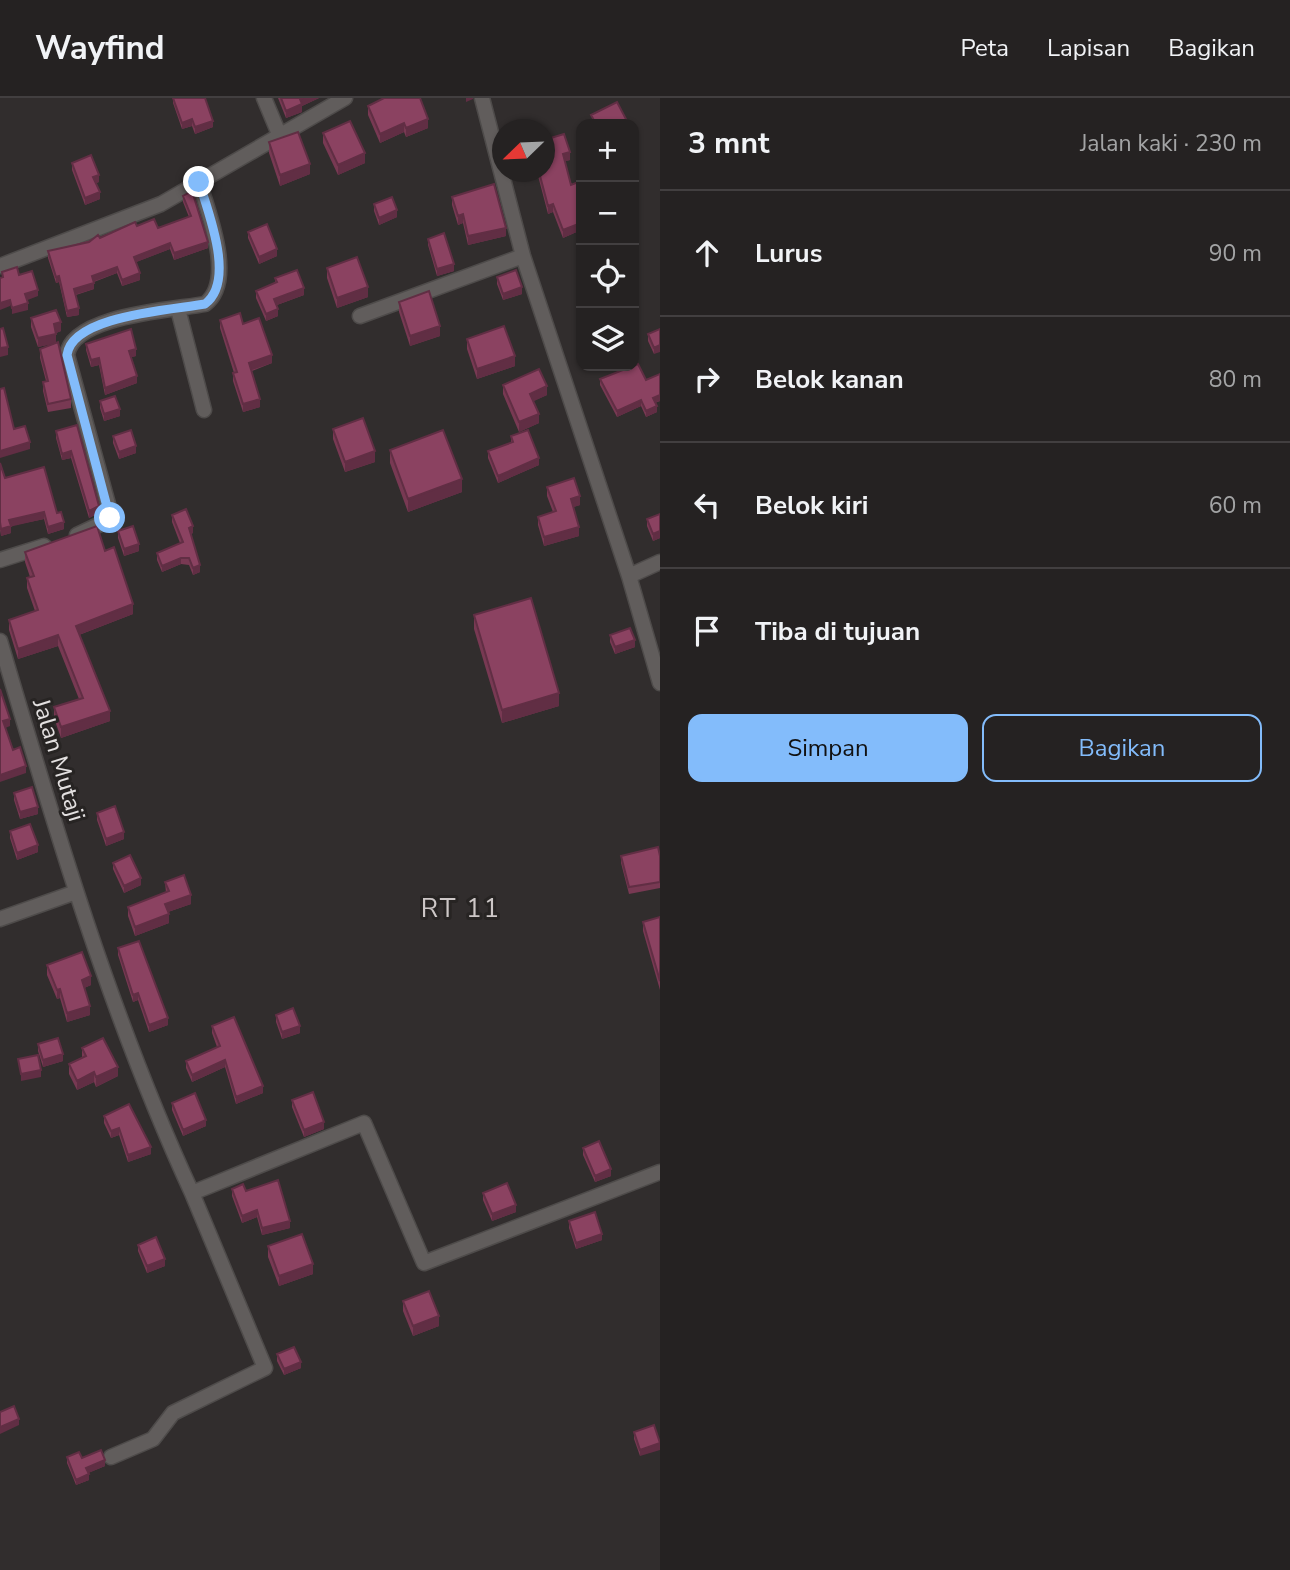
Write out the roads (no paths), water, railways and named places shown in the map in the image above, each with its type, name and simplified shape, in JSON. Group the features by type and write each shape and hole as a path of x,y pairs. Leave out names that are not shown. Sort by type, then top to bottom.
{"street":[{"path":"264,98 279,134"},
{"path":"0,266 161,204 345,98"},
{"path":"482,98 523,256 629,576 660,683"},
{"path":"0,560 74,536 109,520 111,515 67,355 74,337 101,324 205,304 213,298 218,283 216,236 199,182"},
{"path":"360,316 523,256"},
{"path":"178,309 204,410"},
{"path":"629,576 660,562"},
{"name":"Jalan Mutaji","path":"0,641 76,892 126,1040 265,1368 173,1413 164,1429 153,1439 111,1457"},
{"path":"0,919 76,892"},
{"path":"192,1193 364,1123 424,1263 660,1172"}],"district":[{"name":"RT 11","path":"461,908"}]}
